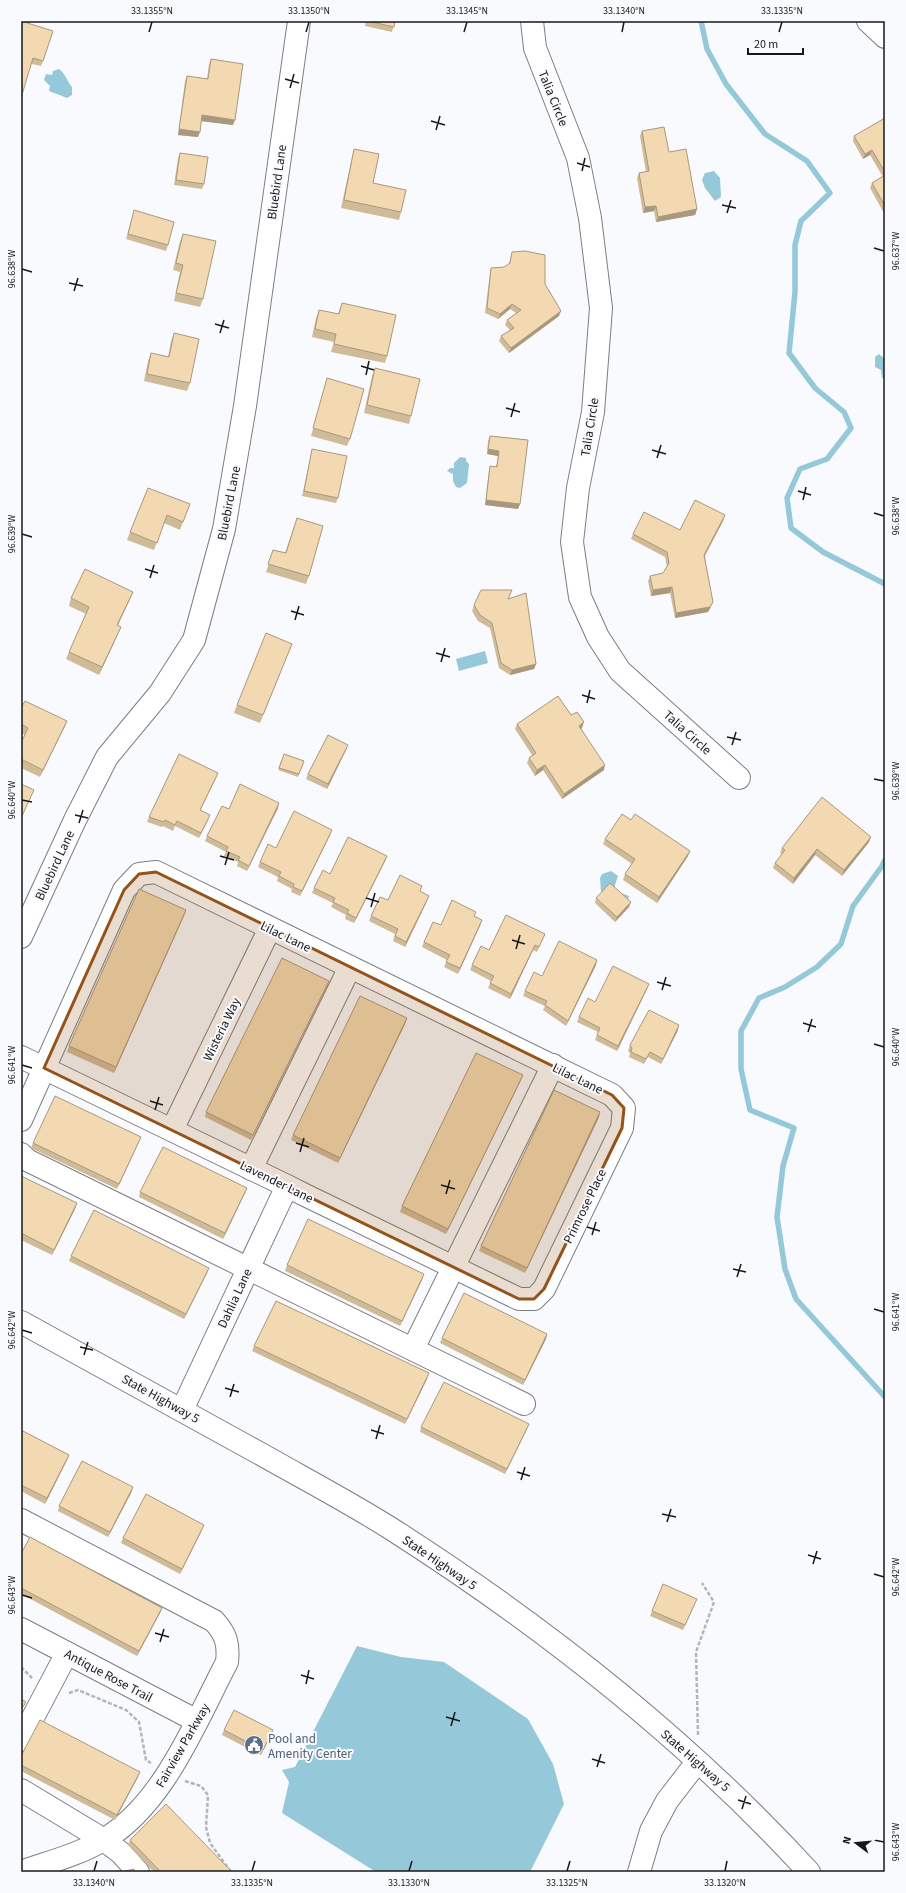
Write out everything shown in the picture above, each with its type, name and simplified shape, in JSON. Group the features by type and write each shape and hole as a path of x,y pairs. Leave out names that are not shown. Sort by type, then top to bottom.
{"street":[{"name":"Bluebird Lane","path":"21,937 75,820 107,757 160,693 194,640 224,529 245,406 299,21"},
{"name":"Talia Circle","path":"532,21 535,48 578,158 590,218 601,308 593,412 578,488 572,542 580,597 598,637 620,671 739,778"},
{"path":"868,21 885,37"},
{"name":"Lilac Lane","path":"21,1120 124,890 139,874 156,872 612,1095 624,1108"},
{"name":"Wisteria Way","path":"172,1130 270,928"},
{"path":"251,1169 350,967"},
{"name":"Lavender Lane","path":"21,1057 519,1299 534,1299"},
{"path":"413,1349 552,1065"},
{"name":"Primrose Place","path":"534,1299 544,1289 622,1128 624,1108"},
{"path":"21,1154 27,1160 249,1267 524,1404"},
{"name":"Dahlia Lane","path":"182,1410 287,1186"},
{"name":"State Highway 5","path":"21,1322 182,1410 389,1528 520,1617 617,1692 698,1762 766,1825 809,1872"},
{"name":"Fairview Parkway","path":"21,1520 214,1621 224,1632 228,1647 227,1662 197,1721 168,1773 144,1805 125,1824 104,1840 74,1854 21,1872"},
{"name":"Antique Rose Trail","path":"21,1629 197,1721"},
{"path":"21,1740 67,1653"},
{"path":"639,1872 650,1831 667,1801 698,1762"},
{"path":"21,1790 104,1840 121,1853 138,1872"}],"path":[{"path":"698,1762 696,1652 714,1602 702,1583"},
{"path":"21,1667 48,1690 59,1695 78,1690 126,1710 139,1722 146,1760 168,1773 201,1786 208,1795 206,1827 210,1844 231,1872"}],"highlighted area":[{"path":"156,872 612,1095 624,1108 622,1128 544,1289 534,1299 519,1299 44,1068 124,890 139,874"}],"water":[{"path":"59,69 72,87 72,95 67,98 49,91 50,86 44,80 46,74 52,75 53,71"},
{"path":"714,171 720,178 721,197 715,201 705,188 702,180 705,173"},
{"path":"879,354 885,359 885,379 882,378 881,370 875,367 875,357"},
{"path":"460,457 466,458 466,461 469,464 467,483 460,488 456,487 453,481 453,474 447,471 450,468 454,468 454,463"},
{"path":"485,651 488,663 459,671 456,659"},
{"path":"611,871 618,876 615,891 629,896 627,902 601,891 600,878 602,874"},
{"path":"357,1646 401,1657 444,1662 528,1719 553,1764 564,1804 530,1872 376,1872 282,1813 289,1782 282,1770 295,1767"}],"building":[{"path":"21,21 53,31 43,61 33,58 21,98"},
{"path":"368,21 395,21 394,27"},
{"path":"211,59 243,64 235,120 202,115 200,132 179,129 187,76 208,79"},
{"path":"885,118 885,172 872,150 865,154 854,136"},
{"path":"664,127 669,152 686,149 697,209 658,217 656,206 645,207 639,173 649,171 642,131"},
{"path":"354,149 379,154 373,183 406,190 401,212 344,200"},
{"path":"180,153 208,157 204,184 176,180"},
{"path":"885,175 885,206 872,183"},
{"path":"134,210 174,222 168,245 128,234"},
{"path":"183,234 216,241 203,299 176,293 183,265 176,263"},
{"path":"525,251 545,255 545,284 561,311 511,348 501,336 514,328 507,320 521,310 512,304 500,314 487,308 491,268 504,267 510,263 512,252"},
{"path":"342,303 396,315 387,356 334,344 336,334 315,329 319,310 339,314"},
{"path":"174,333 199,339 190,383 147,374 151,353 169,357"},
{"path":"375,368 420,379 411,416 367,405"},
{"path":"327,378 364,389 350,439 313,428"},
{"path":"490,436 528,440 520,504 486,500 490,466 497,467 499,451 488,449"},
{"path":"312,449 347,456 338,498 304,491"},
{"path":"148,488 190,504 183,522 167,515 157,543 130,532"},
{"path":"695,500 725,515 704,555 713,602 710,607 676,613 672,587 653,590 650,576 663,573 669,563 667,552 633,534 644,512 680,530"},
{"path":"297,518 323,526 309,576 268,564 273,550 286,553"},
{"path":"85,569 133,592 117,625 121,627 102,667 69,652 89,607 71,598"},
{"path":"481,590 512,590 508,599 526,593 536,664 512,670 501,663 492,623 480,615 474,605"},
{"path":"266,633 292,644 263,715 237,705"},
{"path":"558,696 571,715 577,712 584,722 579,726 605,765 564,794 545,765 537,770 529,758 536,753 517,724"},
{"path":"25,701 67,721 43,770 21,759 21,743 28,728 21,724 21,708"},
{"path":"328,735 348,745 328,784 308,774"},
{"path":"179,754 218,773 200,810 210,815 201,833 177,821 175,825 165,820 164,822 149,817"},
{"path":"284,754 304,761 299,774 279,768"},
{"path":"21,784 34,790 21,818"},
{"path":"240,784 279,803 249,866 238,860 240,857 226,851 228,847 207,836 222,806 229,809"},
{"path":"822,797 871,837 844,870 817,849 794,878 775,863 785,850 782,848"},
{"path":"294,811 332,830 302,891 293,887 294,884 279,876 281,872 260,862 268,844 276,848"},
{"path":"622,814 631,820 635,814 690,851 659,897 625,874 635,859 605,839"},
{"path":"348,837 387,856 356,918 347,913 349,910 333,902 335,898 314,888 323,870 330,874"},
{"path":"400,875 422,886 420,891 429,896 406,942 395,936 398,929 371,916 380,897 388,900"},
{"path":"610,883 631,902 617,917 596,898"},
{"path":"139,889 186,910 116,1067 69,1046"},
{"path":"452,900 476,912 474,916 482,920 460,968 446,962 450,955 424,942 433,922 441,925"},
{"path":"506,915 545,934 539,947 535,945 511,994 490,983 494,976 472,965 481,946 489,950"},
{"path":"559,941 597,960 568,1021 545,1005 547,1001 525,991 534,972 542,976"},
{"path":"282,958 329,981 253,1135 206,1112"},
{"path":"613,966 649,984 618,1046 597,1035 600,1028 579,1017 588,998 595,1002"},
{"path":"360,996 407,1018 340,1158 293,1135"},
{"path":"649,1010 679,1025 663,1059 650,1052 646,1059 631,1052 632,1048 630,1045"},
{"path":"476,1053 523,1075 448,1229 402,1206"},
{"path":"554,1090 600,1112 527,1268 481,1246"},
{"path":"55,1096 141,1137 119,1184 33,1143"},
{"path":"163,1147 247,1188 225,1233 140,1192"},
{"path":"21,1176 77,1203 54,1250 21,1233"},
{"path":"94,1210 209,1268 186,1314 71,1256"},
{"path":"308,1219 424,1274 402,1321 287,1265"},
{"path":"464,1293 547,1334 525,1380 442,1338"},
{"path":"276,1301 429,1373 407,1419 254,1346"},
{"path":"444,1382 529,1424 507,1469 421,1427"},
{"path":"21,1430 69,1455 47,1498 21,1485"},
{"path":"82,1461 133,1487 110,1532 59,1506"},
{"path":"146,1494 204,1525 182,1569 123,1538"},
{"path":"30,1537 162,1608 139,1651 21,1588 21,1554"},
{"path":"663,1584 697,1599 685,1625 652,1611"},
{"path":"21,1699 26,1702 21,1710"},
{"name":"Pool and Amenity Center","path":"234,1710 273,1730 263,1750 224,1730"},
{"path":"40,1720 140,1772 117,1815 21,1765 21,1756"},
{"path":"166,1804 232,1872 161,1872 130,1840"},
{"path":"134,1869 135,1872 120,1872"}],"waterway":[{"path":"701,21 707,49 726,84 765,134 807,161 830,193 801,221 795,245 795,292 789,353 815,388 844,412 851,428 827,459 800,469 787,498 791,528 823,552 885,584"},
{"path":"885,860 853,906 841,944 817,967 785,987 759,998 741,1031 741,1069 750,1110 794,1128 783,1166 777,1217 785,1269 796,1299 885,1397"}],"place":[{"name":"Pool and Amenity Center","path":"254,1745"}]}
